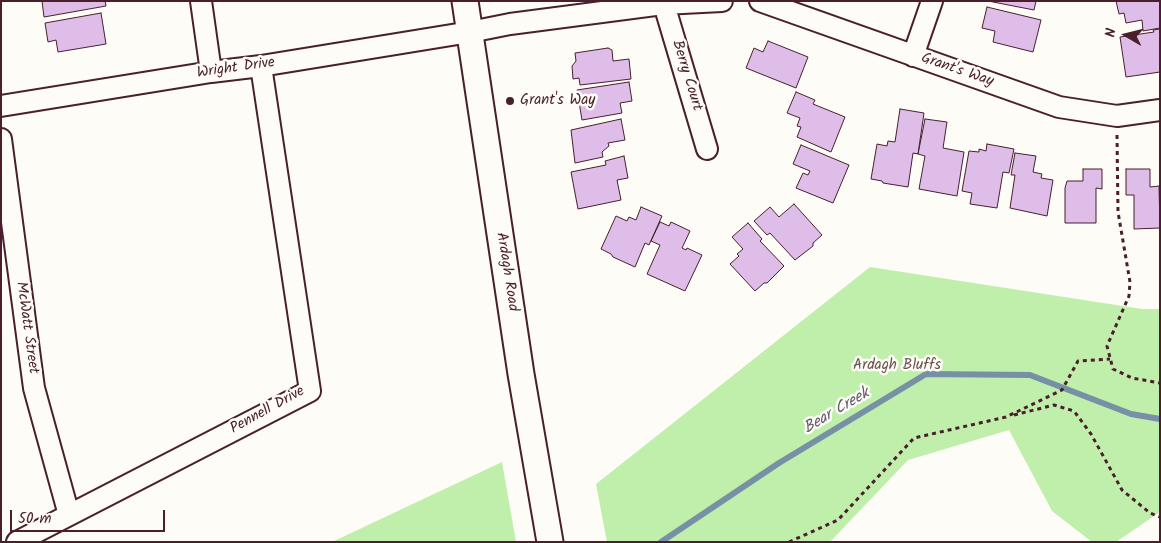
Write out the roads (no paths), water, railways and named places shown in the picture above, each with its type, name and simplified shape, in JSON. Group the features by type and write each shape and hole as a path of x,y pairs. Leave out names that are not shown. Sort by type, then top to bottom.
{"street":[{"path":"201,1 211,72"},
{"name":"Ardagh Road","path":"465,1 521,374 550,542"},
{"path":"470,32 510,24 663,3 722,1"},
{"name":"Grant's Way","path":"760,1 1059,107 1117,116 1160,110"},
{"path":"913,56 932,1"},
{"name":"Berry Court","path":"663,3 708,149"},
{"name":"Wright Drive","path":"1,106 470,32"},
{"name":"Pennell Drive","path":"17,542 310,391 261,66"},
{"name":"McWatt Street","path":"1,138 34,388 69,515"}],"waterway":[{"name":"Bear Creek","path":"661,542 779,463 926,374 1030,375 1131,414 1160,419"}],"place":[{"name":"Grant's Way","path":"510,101"}],"park label":[{"name":"Ardagh Bluffs","path":"897,366"}]}
